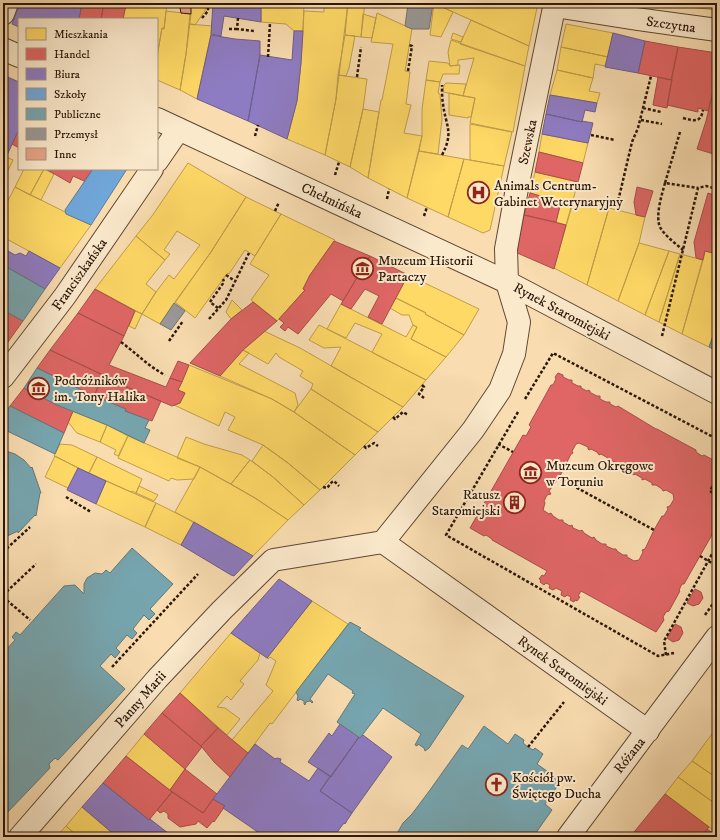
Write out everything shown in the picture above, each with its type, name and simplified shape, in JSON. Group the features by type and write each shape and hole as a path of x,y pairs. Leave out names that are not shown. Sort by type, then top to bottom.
{"street":[{"path":"3,14 7,3"},
{"name":"Szczytna","path":"555,5 637,19 717,30"},
{"name":"Szewska","path":"507,282 506,249 518,183 555,5"},
{"path":"3,49 18,56"},
{"name":"Chełmińska","path":"158,119 507,282"},
{"path":"158,160 179,129"},
{"name":"Franciszkańska","path":"3,377 65,296 151,170"},
{"name":"Rynek Staromiejski","path":"507,282 717,393"},
{"name":"Rynek Staromiejski","path":"507,282 519,322 514,354 500,390 464,443 383,542 648,731"},
{"name":"Panny Marii","path":"20,837 157,679 222,610 273,560 383,542"},
{"path":"648,731 717,637"},
{"name":"Różana","path":"568,837 648,731"}],"path":[{"path":"202,18 208,11 208,3"},
{"path":"237,29 238,18"},
{"path":"268,56 270,23"},
{"path":"229,29 254,31"},
{"path":"408,71 412,46 409,45"},
{"path":"357,77 361,47"},
{"path":"616,210 632,142 638,128 651,76"},
{"path":"442,85 443,105 449,131 447,144 442,155"},
{"path":"643,108 661,112"},
{"path":"683,118 694,121 702,116 704,110"},
{"path":"640,120 662,124"},
{"path":"255,136 258,125"},
{"path":"680,132 665,183 659,210 660,226 683,250"},
{"path":"591,135 615,140"},
{"path":"335,175 339,162"},
{"path":"665,183 698,188 706,186 717,189"},
{"path":"662,336 698,188"},
{"path":"387,200 389,189"},
{"path":"423,218 427,207"},
{"path":"209,319 226,300 249,253"},
{"path":"226,275 235,281"},
{"path":"218,308 209,301 224,282 223,279"},
{"path":"170,341 183,321"},
{"path":"121,342 149,365 165,375"},
{"path":"522,405 552,353 717,439"},
{"path":"422,385 424,387 419,394 424,398"},
{"path":"393,417 395,419 403,412 408,415"},
{"path":"518,412 446,535 658,656 681,651"},
{"path":"364,446 366,448 374,443 378,446"},
{"path":"559,478 654,530"},
{"path":"322,487 327,488 334,481 339,486"},
{"path":"66,497 91,512"},
{"path":"3,552 30,527"},
{"path":"666,655 664,641 717,545"},
{"path":"700,556 717,566"},
{"path":"30,620 3,596 36,564"},
{"path":"112,667 198,574"},
{"path":"701,621 717,598"},
{"path":"528,747 580,683"}],"building: Mieszkania":[{"path":"126,3 167,3 164,29 162,28 158,51 158,18 123,18"},
{"path":"191,3 206,3 205,11 195,25 189,24"},
{"path":"261,3 304,3 303,31 294,31 286,24 261,22"},
{"path":"324,3 348,3 336,99 325,155 287,139 297,101 304,11 324,12"},
{"path":"348,3 365,3 361,37 345,35"},
{"path":"433,3 466,3 468,5 469,3 538,3 529,46"},
{"path":"434,3 453,12 441,37 430,35"},
{"path":"654,3 717,3 716,10"},
{"path":"166,11 191,14 180,90 158,80 158,51 162,28 164,29"},
{"path":"377,13 412,29 405,71 410,72 406,104 411,105 404,133 422,136 407,198 368,178 381,100 393,44 371,42"},
{"path":"363,14 376,18 372,38 361,37"},
{"path":"471,20 529,46 525,66 460,44"},
{"path":"189,24 212,26 197,99 180,90"},
{"path":"566,24 613,33 608,57 561,47"},
{"path":"453,33 463,37 461,42 451,39"},
{"path":"345,35 355,36 346,76 338,75"},
{"path":"451,40 525,66 513,132 470,123 475,98 463,96 474,58 458,60 458,65 450,66 448,52"},
{"path":"561,47 608,57 605,66 595,64 593,78 557,70"},
{"path":"429,61 448,63 450,66 460,65 459,74 443,74 440,82 426,80"},
{"path":"557,70 593,78 589,91 600,93 597,103 550,95"},
{"path":"338,75 367,79 363,109 350,167 325,155 336,99"},
{"path":"426,80 440,82 438,93 440,94 442,119 438,154 419,151 422,136 422,109"},
{"path":"446,83 466,84 463,96 443,92 444,85"},
{"path":"449,93 475,98 471,117 468,118 449,115"},
{"path":"363,109 379,112 368,178 350,167"},
{"path":"470,124 512,132 504,166 470,160"},
{"path":"542,134 588,143 583,163 539,152"},
{"path":"419,151 464,159 448,217 407,198"},
{"path":"6,157 13,160 3,181 3,164"},
{"path":"464,159 504,166 490,230 483,233 448,217"},
{"path":"188,163 246,197 211,252 160,324 142,314 169,275 174,279 200,245 177,231 164,250 170,254 165,260 136,236 152,216"},
{"path":"24,170 43,170 30,195 15,187"},
{"path":"43,170 54,174 41,200 30,195"},
{"path":"535,172 578,182 566,225 556,222 561,202 530,193"},
{"path":"15,187 91,225 60,268 3,237 3,210"},
{"path":"246,197 281,214 255,256 245,250 229,274 228,273 226,275 195,318 175,302 211,252"},
{"path":"574,199 609,208 587,285 554,268"},
{"path":"609,208 645,217 639,243 618,301 587,285"},
{"path":"281,214 335,240 310,275 303,289 305,290 277,321 251,300 269,275 250,264"},
{"path":"136,236 165,260 146,284 156,292 142,314 95,289"},
{"path":"639,243 669,251 645,315 618,301"},
{"path":"669,251 680,254 659,322 645,315"},
{"path":"705,251 717,254 717,325 709,347 682,334"},
{"path":"680,254 703,260 682,334 659,322"},
{"path":"408,275 479,309 464,335 396,298"},
{"path":"396,298 464,335 446,357 411,339 417,327 413,325 409,315 402,315 390,308"},
{"path":"232,300 242,310 231,319 226,312"},
{"path":"341,304 406,337 413,325 417,327 411,339 446,357 426,380 372,352 382,334 355,323 346,338 327,329"},
{"path":"135,311 142,314 135,329 129,326"},
{"path":"319,325 426,380 403,407 331,366 341,347 324,348 309,340"},
{"path":"264,331 300,348 403,407 378,432 311,389 313,384 300,376 303,371 279,357 276,353 268,364 243,350"},
{"path":"243,350 249,353 239,364 295,393 298,405 294,412 272,399 220,376"},
{"path":"189,365 272,399 294,412 355,455 320,490 288,463 263,445 228,430 235,417 225,412 219,426 174,405 180,403 185,393 178,390"},
{"path":"311,389 378,432 355,455 294,412"},
{"path":"73,411 107,425 100,442 77,433 68,422"},
{"path":"107,425 128,436 118,456 114,454 116,450 100,442"},
{"path":"128,436 200,467 194,479 177,480 171,478 169,481 118,458"},
{"path":"186,437 242,455 250,460 231,484 200,467 177,458"},
{"path":"60,444 72,445 97,457 89,473 54,456"},
{"path":"263,445 288,463 320,490 304,505 273,477 252,461"},
{"path":"55,456 78,468 68,488 45,477"},
{"path":"97,457 142,479 136,493 89,473"},
{"path":"250,460 273,477 304,505 288,520 231,484"},
{"path":"200,467 255,498 288,520 253,556 175,512"},
{"path":"106,481 156,503 145,527 96,504"},
{"path":"139,486 158,495 154,501 136,493"},
{"path":"156,503 194,522 181,545 145,527"},
{"path":"312,601 348,624 272,724 270,723 248,753 232,740 273,691 266,685 276,661 270,657 268,659 267,658"},
{"path":"231,633 260,653 258,660 240,681 244,684 231,700 227,696 217,707 225,708 240,719 227,735 180,693"},
{"path":"717,727 717,778 692,761"},
{"path":"144,734 185,769 170,790 126,756"},
{"path":"692,761 717,778 717,805 678,777"},
{"path":"678,777 717,805 717,833 665,794"},
{"path":"82,807 117,837 78,837 66,826"},
{"path":"66,826 78,837 56,837"}],"building: Handel":[{"path":"82,3 104,3 101,18 79,18"},
{"path":"104,3 126,5 123,18 101,18"},
{"path":"645,41 678,47 671,80 638,73"},
{"path":"678,47 717,53 717,76 708,111 698,108 698,112 667,105"},
{"path":"717,76 717,155 697,149 706,121"},
{"path":"658,77 672,80 667,108 653,105"},
{"path":"18,131 18,147 12,144"},
{"path":"539,152 583,163 578,182 535,172"},
{"path":"48,170 92,170 84,181 73,176 70,183"},
{"path":"637,187 653,191 645,217 636,215 634,202"},
{"path":"530,193 561,202 556,222 524,215"},
{"path":"708,193 717,196 717,254 705,251 703,260 696,258 694,242"},
{"path":"524,215 566,225 554,269 515,252"},
{"path":"334,241 370,256 343,301 331,294 298,334 288,327 285,331 280,327 284,323 279,319 305,290 303,289 310,275"},
{"path":"370,256 408,275 382,324 368,317 379,296 365,289 351,309 341,304"},
{"path":"95,289 135,311 124,336 78,313"},
{"path":"253,302 277,321 243,350 220,376 190,363 231,319"},
{"path":"3,310 23,321 3,349"},
{"path":"78,313 124,336 109,365 166,387 170,378 182,382 178,390 185,393 180,403 172,406 103,377 103,375 50,350"},
{"path":"50,350 103,375 94,396 37,368"},
{"path":"178,361 189,365 182,382 170,378"},
{"name":"Ratusz Staromiejski","path":"558,373 563,375 563,377 572,380 572,383 581,386 581,388 587,391 589,390 597,396 600,396 600,399 610,402 610,404 616,407 618,406 656,429 696,450 696,452 702,456 704,455 717,462 717,526 684,584 682,584 679,590 680,591 669,611 666,612 663,617 664,620 656,632 581,591 578,596 580,597 574,602 570,600 571,597 561,595 562,591 556,588 553,590 549,588 550,585 546,583 544,585 540,582 541,580 539,579 542,575 544,576 547,571 492,540 486,535 484,536 470,528 523,435 526,436 531,427 529,425 551,385 553,385 556,379 555,377","holes":["579,443 588,447 589,450 591,449 599,455 601,454 608,458 609,461 611,460 618,464 621,468 622,467 634,475 635,474 642,478 642,480 645,479 663,491 666,490 673,494 674,499 670,506 667,507 668,509 664,516 662,516 645,549 642,550 643,552 639,560 634,561 627,557 627,555 623,555 616,549 606,546 606,544 602,544 594,537 592,538 584,533 582,530 580,531 573,528 572,525 570,526 563,522 563,520 559,520 551,513 549,514 543,510 545,503 544,501 547,495 551,494 549,491 559,478 571,454 573,453 572,451 576,444"]},
{"path":"103,377 161,401 152,421 125,411 126,409 94,396"},
{"path":"24,388 57,405 73,411 64,433 10,406"},
{"path":"695,589 701,592 703,598 699,604 693,606 687,603"},
{"path":"675,624 681,627 683,633 679,640 673,642 667,638"},
{"path":"180,693 218,728 201,746 162,713"},
{"path":"162,713 202,747 185,769 144,734"},
{"path":"218,728 248,753 230,777 214,762 201,746"},
{"path":"126,756 172,792 149,820 103,783"},
{"path":"185,769 217,794 203,813 170,790"},
{"path":"172,792 203,813 213,799 225,806 214,822 213,821 207,828 198,821 196,824 180,827 168,818 168,814 164,811 160,813 157,810"},
{"path":"665,794 709,827 701,837 630,837"},
{"path":"707,829 717,836 717,837 701,837"}],"building: Biura":[{"path":"20,3 82,3 79,18 18,18 18,27 12,24"},
{"path":"213,3 261,3 261,22 224,16 221,36 211,34"},
{"path":"294,31 303,31 301,63 297,101 287,139 248,121 260,55 292,60"},
{"path":"613,33 645,41 638,73 605,67"},
{"path":"211,35 260,41 260,55 248,121 197,99"},
{"path":"3,75 18,82 18,131 3,164"},
{"path":"550,95 597,103 595,112 585,110 582,122 546,114"},
{"path":"546,114 593,123 588,143 542,134"},
{"path":"3,248 15,255 20,253 26,256 29,251 60,268 45,289 3,265"},
{"path":"78,468 106,481 96,504 67,490"},
{"path":"194,522 253,556 234,576 231,575 181,545"},
{"path":"279,579 312,601 267,658 231,633"},
{"path":"340,724 359,737 331,777 308,762 329,733 332,736"},
{"path":"363,735 392,757 352,813 320,791 359,737 360,738"},
{"path":"255,744 275,759 281,759 280,762 309,781 318,768 330,776 320,791 352,813 334,837 265,837 223,808 225,806 213,799"},
{"path":"103,783 173,837 117,837 82,807"}],"building: Szkoły":[{"path":"92,170 126,170 91,225 66,214 65,210"}],"building: Publiczne":[{"path":"3,265 45,289 23,321 3,310"},
{"path":"717,325 717,351 709,347"},
{"path":"37,368 94,396 126,409 125,411 149,420 145,428 150,430 144,443 107,425 57,405 24,388"},
{"path":"10,406 64,433 55,454 3,429 3,416"},
{"path":"3,450 15,454 24,460 31,468 32,467 41,493 36,516 35,515 18,533 18,531 3,538"},
{"path":"132,548 173,584 150,609 155,614 149,620 144,615 133,629 137,633 132,639 127,635 116,648 120,652 115,658 111,654 100,666 125,689 58,760 55,758 49,764 50,768 5,815 3,814 3,653 15,640 12,637 16,632 20,635 64,586 75,585 84,594 84,584 87,578 95,573 102,574 106,570 110,573"},
{"path":"350,622 361,628 359,630 464,696 429,748 425,751 424,748 418,744 417,746 415,745 421,734 383,708 360,738 337,722 355,694 352,693 353,691 328,674 310,699 313,702 312,703 310,701 306,702 305,705 304,701 300,699 298,701 297,700 298,696 296,692"},
{"name":"Kościół pw. Świętego Ducha","path":"484,726 508,744 515,734 524,740 523,743 528,747 533,750 535,748 543,754 537,764 561,781 545,804 552,810 533,837 395,837 403,823 412,814 462,745 468,749"}],"building: Przemysł":[{"path":"408,4 433,4 429,29 412,29 405,26"},
{"path":"174,303 185,311 171,330 160,324"}],"building: Inne":[{"path":"179,3 191,3 191,14 181,13"}],"place":[{"name":"Animals Centrum- Gabinet Weterynaryjny","path":"479,193"},
{"name":"Muzeum Historii Partaczy","path":"363,268"},
{"name":"Podróżników im. Tony Halika","path":"38,388"},
{"name":"Muzeum Okręgowe w Toruniu","path":"530,473"},
{"name":"Ratusz Staromiejski","path":"515,502"},
{"name":"Kościół pw. Świętego Ducha","path":"496,785"}]}
